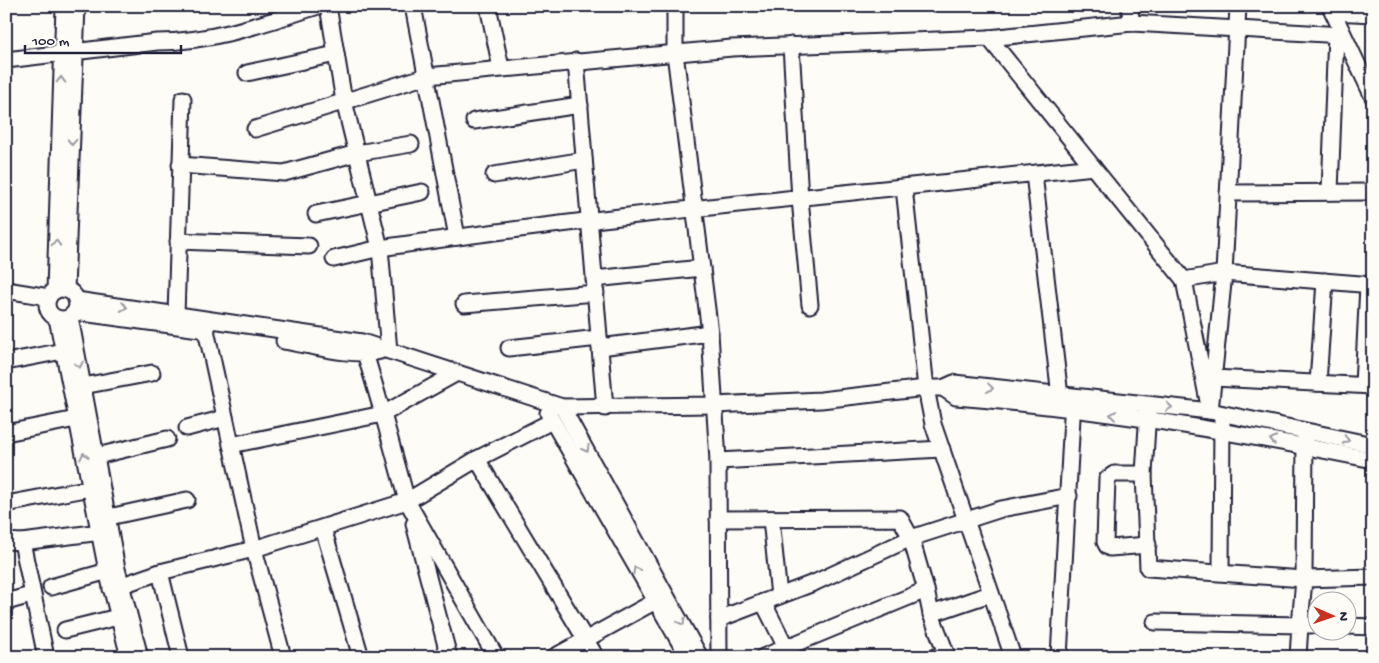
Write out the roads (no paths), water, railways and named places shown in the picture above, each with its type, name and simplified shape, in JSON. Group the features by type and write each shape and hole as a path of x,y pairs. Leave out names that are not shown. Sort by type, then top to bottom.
{"street":[{"path":"64,6 69,53 62,304 63,351 91,488 107,527"},
{"path":"69,53 77,6"},
{"path":"6,60 157,42 180,42 236,32 318,6"},
{"path":"328,6 344,101 380,248 386,351"},
{"path":"413,6 457,237"},
{"path":"488,6 501,68"},
{"path":"674,6 676,53 710,333 718,461 719,657"},
{"path":"1128,6 1132,23"},
{"path":"1216,412 1213,378 1224,273 1238,6"},
{"path":"1373,14 1331,9 1339,34 1369,82 1373,97"},
{"path":"255,128 427,76 576,61 791,45 989,38 1132,23 1339,34"},
{"path":"1330,192 1339,34"},
{"path":"989,38 1184,280 1221,430 1221,572"},
{"path":"791,45 800,199 810,305"},
{"path":"247,73 336,54"},
{"path":"576,61 605,408"},
{"path":"176,315 183,99"},
{"path":"474,120 580,105"},
{"path":"180,165 284,173 357,153 411,144"},
{"path":"494,175 584,160"},
{"path":"334,259 380,248 457,237 1093,167"},
{"path":"1034,174 1068,401 1069,496 1059,657"},
{"path":"904,188 926,388 933,424 1013,657"},
{"path":"316,214 422,192"},
{"path":"1228,193 1373,192"},
{"path":"178,241 309,246"},
{"path":"464,304 595,286 702,268"},
{"path":"1184,280 1224,273 1370,285 1368,385 1213,378"},
{"path":"1318,383 1325,282"},
{"path":"6,290 62,304 206,330 364,347"},
{"path":"6,300 176,315 386,351 562,407 714,406 821,400 926,388 943,388 954,383 1068,401 1148,420 1221,430 1373,445"},
{"path":"62,304 83,386 97,456 112,570 140,657"},
{"path":"206,330 254,549 283,657"},
{"path":"510,348 710,333"},
{"path":"364,347 449,657"},
{"path":"6,362 63,351"},
{"path":"231,445 383,414 457,373"},
{"path":"83,386 152,374"},
{"path":"539,399 661,598 700,657"},
{"path":"1068,401 1148,405 1216,412 1373,460"},
{"path":"1148,405 1144,474 1148,568 1304,579 1373,577"},
{"path":"562,407 661,598 688,657"},
{"path":"187,428 225,418"},
{"path":"6,433 76,419"},
{"path":"116,587 160,572 254,549 407,501 477,459 552,421"},
{"path":"97,456 167,438"},
{"path":"1298,657 1304,579 1305,438"},
{"path":"718,461 942,449"},
{"path":"477,459 596,657"},
{"path":"1144,474 1114,474 1107,479 1105,542 1110,548 1148,545"},
{"path":"6,504 91,488"},
{"path":"719,618 816,582 911,538 1028,502 1069,496"},
{"path":"6,541 22,542 107,527 187,500"},
{"path":"407,501 496,657"},
{"path":"718,519 900,518 911,538 943,655"},
{"path":"771,519 779,596"},
{"path":"322,528 361,657"},
{"path":"22,542 43,656"},
{"path":"51,587 112,570"},
{"path":"160,572 181,657"},
{"path":"116,587 118,617 129,657"},
{"path":"764,657 789,652 926,590"},
{"path":"931,614 990,594"},
{"path":"6,602 31,595"},
{"path":"554,657 661,598"},
{"path":"763,602 789,652"},
{"path":"65,630 118,617"},
{"path":"1155,622 1306,625"},
{"path":"1356,626 1373,627"}]}
